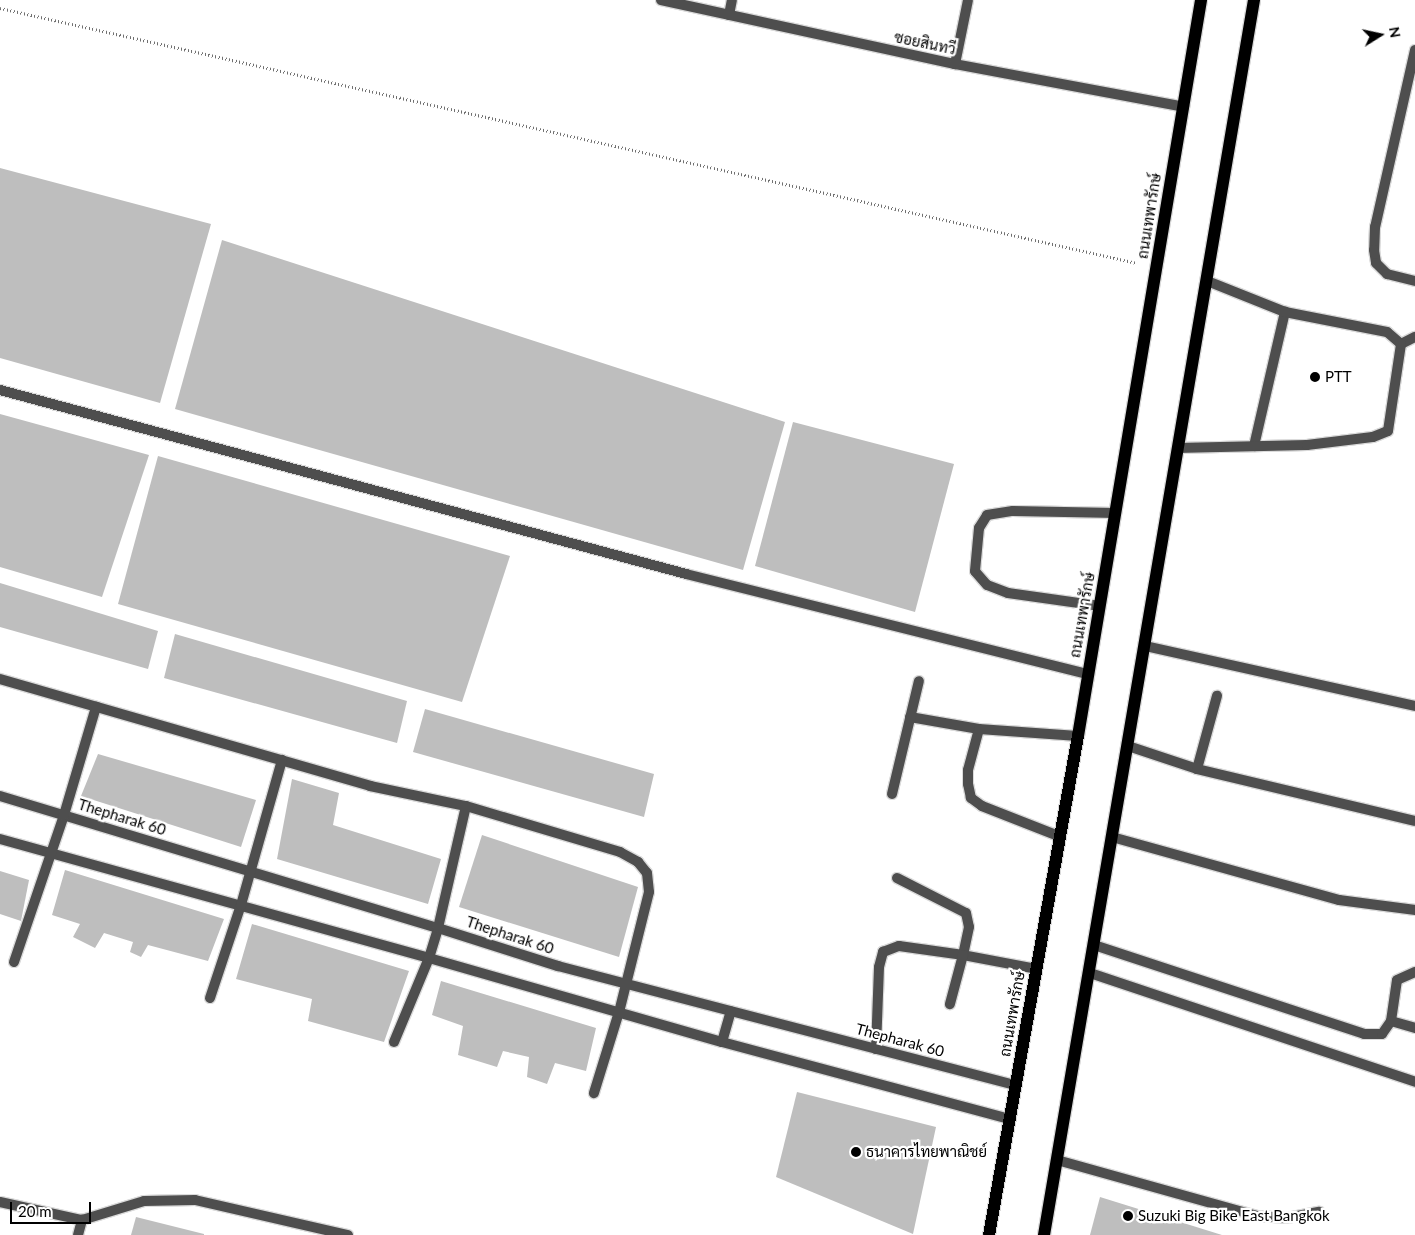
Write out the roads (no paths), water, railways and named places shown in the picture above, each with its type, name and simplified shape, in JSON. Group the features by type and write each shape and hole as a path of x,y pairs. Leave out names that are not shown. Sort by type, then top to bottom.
{"main road":[{"name":"ถนนเทพารักษ์","path":"989,1235 1061,836 1201,0"},
{"path":"1044,1235 1254,0"}],"street":[{"name":"ซอยสินทวี","path":"661,0 955,64 1184,107"},
{"path":"729,15 732,0"},
{"path":"955,64 968,0"},
{"path":"1415,50 1376,227 1374,250 1376,264 1387,274 1415,281"},
{"path":"1207,281 1285,312 1387,332 1401,344"},
{"path":"1254,446 1285,312"},
{"path":"1401,344 1415,337"},
{"path":"1177,448 1308,445 1373,437 1388,431 1401,344"},
{"path":"0,390 676,572 1088,674"},
{"path":"1100,606 1008,593 987,585 975,571 979,528 987,515 1013,511 1116,513"},
{"path":"1145,646 1415,706"},
{"path":"0,679 370,786 466,806 620,852 638,862 647,873 649,892 619,1012 594,1093"},
{"path":"892,794 919,681"},
{"path":"1197,769 1218,696"},
{"path":"14,962 64,815 96,707"},
{"path":"910,717 979,729 1078,736"},
{"path":"979,729 968,770 971,798 982,806 1061,836"},
{"path":"1128,746 1197,769 1415,821"},
{"path":"210,998 241,905 282,760"},
{"name":"Thepharak 60","path":"0,796 558,966 1016,1085"},
{"path":"394,1042 429,958 438,928 466,806"},
{"path":"1112,837 1339,900 1415,910"},
{"path":"0,839 241,905 722,1042 1010,1119"},
{"path":"897,878 966,913 969,927 950,1004"},
{"path":"1094,945 1364,1034 1382,1034 1391,1021 1397,980 1415,972"},
{"path":"876,1049 879,967 884,952 899,946 1036,968"},
{"path":"1090,973 1415,1082"},
{"path":"722,1042 731,1011"},
{"path":"1391,1021 1415,1028"},
{"path":"1057,1160 1258,1216 1287,1218 1319,1212"},
{"path":"0,1202 82,1220 144,1201 185,1200 348,1235"},
{"path":"78,1235 82,1220"}],"place":[{"name":"PTT","path":"1315,377"},
{"name":"ธนาคารไทยพาณิชย์","path":"856,1152"},
{"name":"Suzuki Big Bike East Bangkok","path":"1128,1216"}]}
